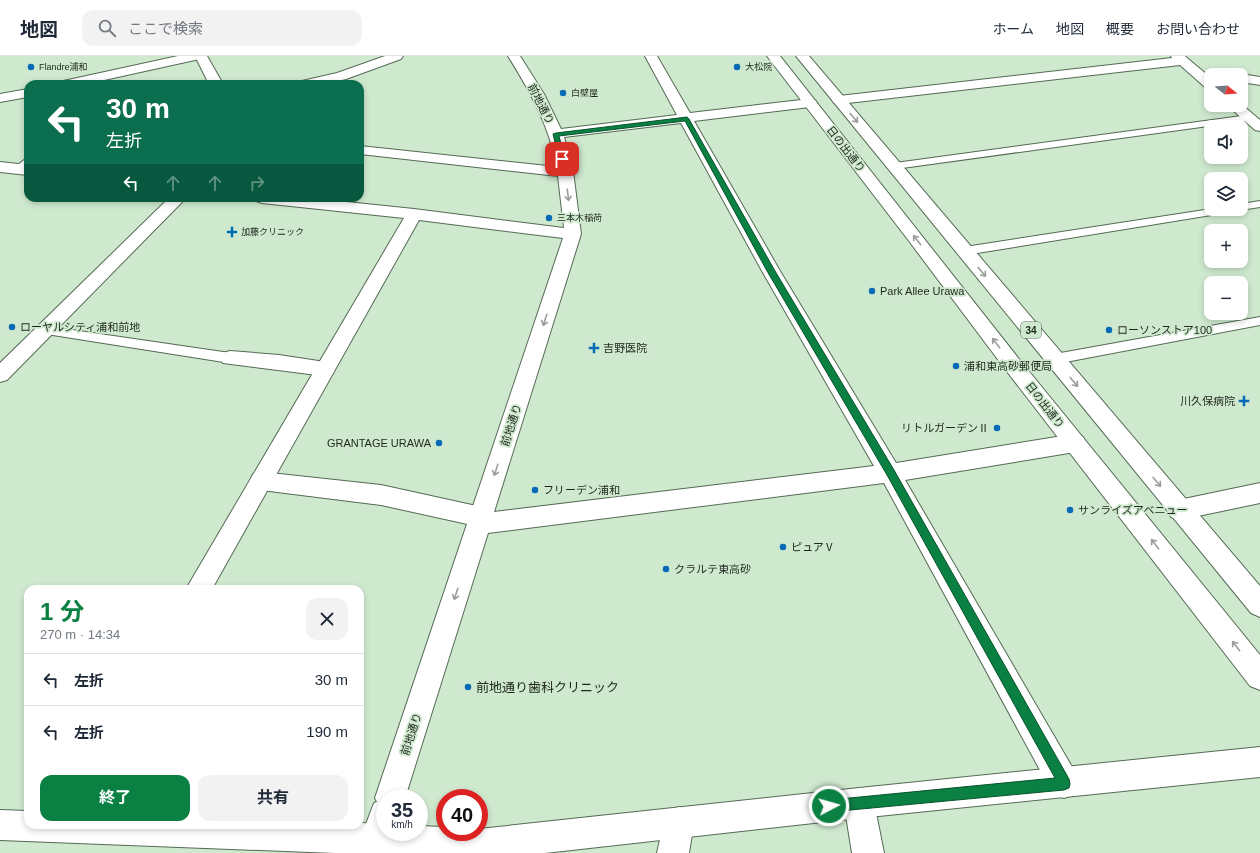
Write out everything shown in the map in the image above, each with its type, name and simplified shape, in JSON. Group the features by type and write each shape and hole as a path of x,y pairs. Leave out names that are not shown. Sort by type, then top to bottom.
{"street":[{"path":"86,80 195,56"},
{"path":"201,56 214,80"},
{"path":"324,80 341,76 397,56"},
{"name":"前地通り","path":"393,789 573,234 565,172 556,134 539,96 514,56"},
{"path":"651,56 771,271 890,473 1064,784"},
{"name":"日の出通り","path":"773,56 1075,444 1260,676"},
{"name":"34","path":"802,56 1260,606"},
{"path":"839,100 1180,58 1204,79"},
{"path":"1194,71 1204,73"},
{"path":"1248,79 1260,81"},
{"path":"0,98 24,94"},
{"path":"556,134 810,103"},
{"path":"1242,112 1260,127"},
{"path":"364,150 565,172"},
{"path":"0,167 24,167"},
{"path":"0,375 174,202"},
{"path":"300,202 414,214 573,234"},
{"path":"201,585 414,214"},
{"path":"230,358 279,362 325,369"},
{"path":"261,481 381,495 480,520 890,473 1075,444"},
{"path":"1180,510 1260,493"},
{"path":"428,840 476,845 679,822 859,803 1064,784 1260,762"},
{"path":"859,803 868,853"},
{"path":"673,853 679,822"},
{"path":"0,825 24,825"},
{"path":"168,829 376,835"}],"lane":[{"path":"895,166 1249,118"},
{"path":"1248,206 1260,204"},
{"path":"965,251 1204,213"},
{"path":"1055,359 1260,321"},
{"path":"45,330 230,358"}],"place":[{"name":"Flandre浦和","path":"31,67"},
{"name":"大松院","path":"737,67"},
{"name":"白壁屋","path":"563,93"},
{"name":"三本木稲荷","path":"549,218"},
{"name":"加藤クリニック","path":"232,232"},
{"name":"Park Allee Urawa","path":"872,291"},
{"name":"ローヤルシティ浦和前地","path":"12,327"},
{"name":"ローソンストア100","path":"1109,330"},
{"name":"吉野医院","path":"594,348"},
{"name":"浦和東高砂郵便局","path":"956,366"},
{"name":"川久保病院","path":"1244,401"},
{"name":"リトルガーデンⅡ","path":"997,428"},
{"name":"GRANTAGE URAWA","path":"439,443"},
{"name":"フリーデン浦和","path":"535,490"},
{"name":"サンライズアベニュー","path":"1070,510"},
{"name":"ピュアⅤ","path":"783,547"},
{"name":"クラルテ東高砂","path":"666,569"},
{"name":"前地通り歯科クリニック","path":"468,687"}],"route":[{"path":"562,159 556,134 687,119 771,271 890,473 1064,784 829,806"}]}
